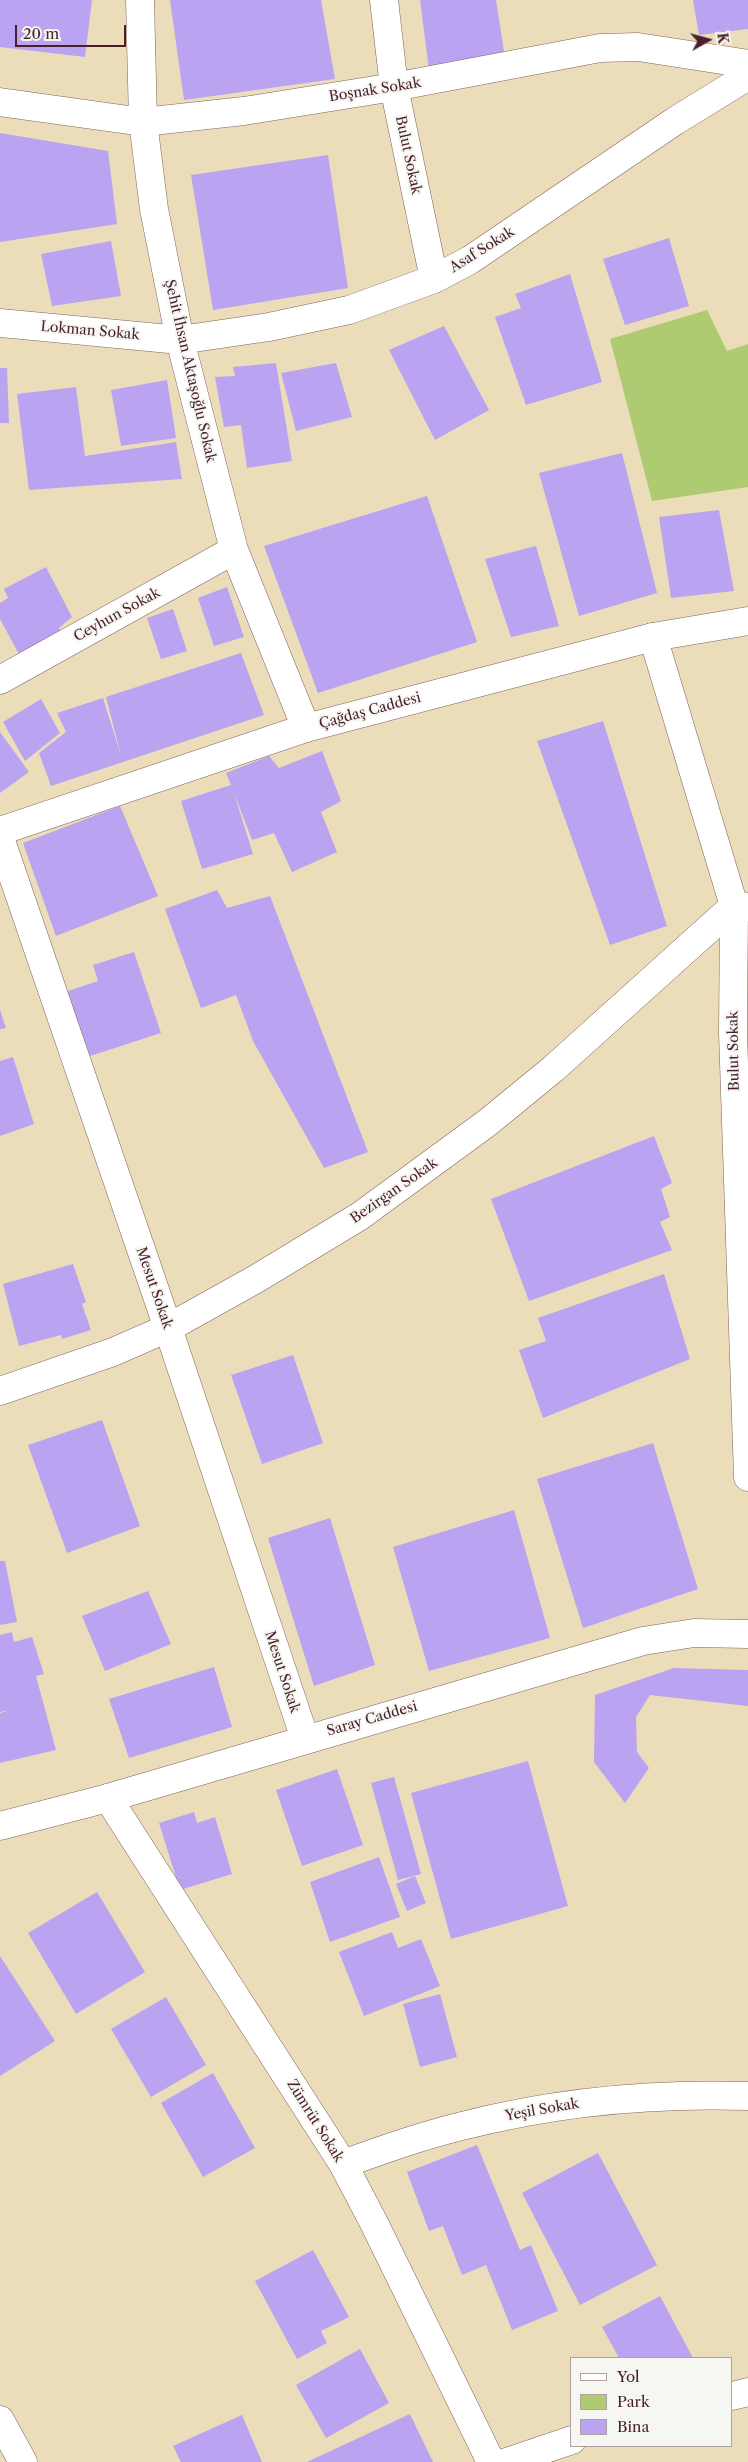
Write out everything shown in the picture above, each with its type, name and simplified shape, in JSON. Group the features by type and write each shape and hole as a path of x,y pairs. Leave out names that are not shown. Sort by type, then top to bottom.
{"street":[{"name":"Şehit İhsan Aktaşoğlu Sokak","path":"140,0 143,122 154,209 180,340 234,550 306,728"},
{"name":"Bulut Sokak","path":"384,0 394,87 434,279"},
{"name":"Boşnak Sokak","path":"0,102 143,122 244,111 394,87 600,48 638,47 748,64"},
{"name":"Asaf Sokak","path":"180,340 269,327 348,310 434,279 497,243 675,121 748,76"},
{"name":"Lokman Sokak","path":"0,323 83,329 180,340"},
{"name":"Ceyhun Sokak","path":"0,680 234,550"},
{"name":"Çağdaş Caddesi","path":"0,831 306,728 653,637 748,621"},
{"name":"Bulut Sokak","path":"653,637 741,906 733,1034 748,1477"},
{"name":"Mesut Sokak","path":"0,838 168,1328 305,1739"},
{"name":"Bezirgan Sokak","path":"0,1391 113,1352 168,1328 256,1279 360,1216 487,1123 601,1028 741,906"},
{"name":"Saray Caddesi","path":"0,1826 108,1798 643,1641 694,1634 748,1634"},
{"name":"Zümrüt Sokak","path":"108,1798 343,2164 374,2223 491,2462"},
{"name":"Yeşil Sokak","path":"343,2164 461,2126 522,2112 576,2103 695,2094 748,2096"},
{"path":"733,2396 748,2392"},
{"path":"0,2420 23,2462"},
{"path":"507,2462 570,2441"}],"green space":[{"path":"707,310 727,351 748,344 748,487 652,501 610,339"}],"building":[{"path":"0,0 92,0 85,57 0,47"},
{"path":"170,0 321,0 335,79 184,100"},
{"path":"420,0 496,0 505,58 429,70"},
{"path":"693,0 748,0 748,29 699,35"},
{"path":"0,133 108,151 117,224 0,242"},
{"path":"328,155 348,288 213,310 191,175"},
{"path":"669,238 689,306 625,325 603,259"},
{"path":"111,241 121,296 52,306 41,254"},
{"path":"570,274 602,382 526,405 495,317 521,308 515,294"},
{"path":"444,326 489,410 435,440 389,350"},
{"path":"276,363 292,461 247,468 241,425 224,427 215,377 235,376 233,367"},
{"path":"336,363 352,417 296,431 281,373"},
{"path":"0,368 7,368 9,423 0,423"},
{"path":"167,380 176,438 121,446 111,390"},
{"path":"76,387 85,456 176,442 182,479 29,490 17,394"},
{"path":"622,453 657,593 579,616 539,473"},
{"path":"427,496 477,642 318,693 264,546"},
{"path":"719,510 734,591 671,598 659,517"},
{"path":"536,546 559,626 511,637 485,559"},
{"path":"46,567 72,617 59,628 62,638 21,658 0,619 0,603 8,598 4,589"},
{"path":"227,587 244,637 214,646 198,598"},
{"path":"173,609 187,651 161,659 147,618"},
{"path":"241,653 264,715 51,786 39,753 66,732 57,713 103,698 121,756 106,697"},
{"path":"41,699 60,733 25,761 3,722"},
{"path":"603,721 667,926 610,945 537,741"},
{"path":"0,732 29,772 0,793"},
{"path":"322,751 341,801 321,812 337,852 292,872 274,833 252,840 234,793 253,854 202,869 181,801 231,785 226,773 269,756 279,768"},
{"path":"120,806 158,896 56,936 23,843"},
{"path":"217,890 227,908 270,896 368,1152 324,1168 253,1041 236,995 201,1008 165,909"},
{"path":"134,952 161,1033 90,1056 65,992 98,981 93,965"},
{"path":"0,1010 6,1028 0,1029"},
{"path":"13,1057 34,1124 0,1136 0,1061"},
{"path":"654,1136 672,1183 661,1189 670,1217 660,1222 672,1250 529,1301 491,1199"},
{"path":"73,1264 86,1302 82,1304 91,1330 62,1339 61,1335 19,1346 3,1284"},
{"path":"664,1274 690,1359 543,1418 519,1350 546,1341 538,1318"},
{"path":"293,1355 323,1443 262,1464 231,1375"},
{"path":"102,1420 140,1526 67,1553 28,1445"},
{"path":"653,1443 698,1589 583,1628 537,1479"},
{"path":"514,1510 550,1638 429,1671 393,1547"},
{"path":"330,1518 375,1665 314,1686 268,1538"},
{"path":"0,1561 5,1561 17,1622 0,1625"},
{"path":"148,1591 171,1644 105,1671 82,1616"},
{"path":"12,1632 14,1642 32,1637 44,1674 36,1676 56,1750 0,1763 0,1713 10,1710 0,1712 0,1635"},
{"path":"214,1667 232,1727 129,1758 109,1699"},
{"path":"674,1668 748,1670 748,1706 650,1695 636,1717 637,1752 649,1768 625,1803 594,1762 595,1695"},
{"path":"528,1761 568,1906 451,1939 411,1793"},
{"path":"337,1769 363,1845 302,1866 276,1790"},
{"path":"394,1777 421,1874 398,1880 371,1783"},
{"path":"194,1812 197,1823 215,1817 232,1874 180,1890 159,1823"},
{"path":"379,1857 400,1917 330,1942 310,1882"},
{"path":"415,1876 426,1903 407,1911 396,1884"},
{"path":"97,1892 145,1972 76,2014 28,1933"},
{"path":"392,1932 398,1948 421,1939 440,1986 364,2016 339,1952"},
{"path":"0,1956 55,2041 0,2076"},
{"path":"440,1994 457,2057 420,2067 403,2004"},
{"path":"166,1997 206,2065 151,2097 111,2029"},
{"path":"213,2073 255,2148 203,2177 161,2103"},
{"path":"477,2145 520,2250 531,2245 558,2311 512,2330 486,2265 462,2275 443,2226 429,2231 407,2172"},
{"path":"598,2153 657,2265 580,2305 522,2193"},
{"path":"313,2250 349,2317 321,2331 327,2343 297,2359 255,2281"},
{"path":"660,2296 692,2357 618,2357 602,2327"},
{"path":"360,2349 389,2403 326,2438 296,2385"},
{"path":"410,2414 433,2462 307,2462"},
{"path":"242,2415 262,2462 181,2462 173,2446"}]}
